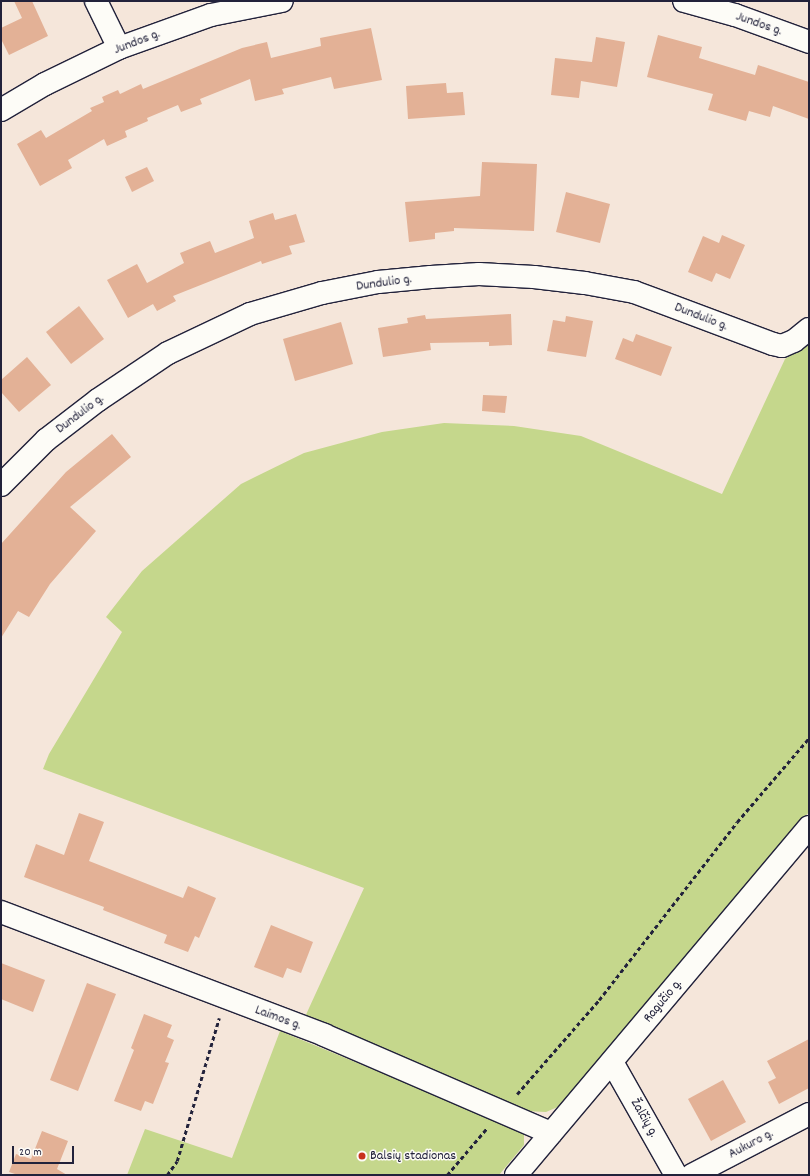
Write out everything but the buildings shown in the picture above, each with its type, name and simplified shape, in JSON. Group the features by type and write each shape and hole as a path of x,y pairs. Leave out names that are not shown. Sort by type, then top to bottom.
{"street":[{"path":"96,1 119,48"},
{"name":"Jundos g.","path":"1,110 45,84 119,48 211,15 282,1"},
{"name":"Jundos g.","path":"684,1 736,15 809,42"},
{"name":"Dundulio g.","path":"1,485 46,440 98,400 168,352 250,314 322,293 378,282 479,274 585,283 634,292 773,344 782,346 794,341 809,329"},
{"name":"Ragučio g.","path":"516,1175 809,827"},
{"name":"Laimos g.","path":"1,912 324,1035 551,1133"},
{"name":"Žalčių g.","path":"612,1062 676,1175"},
{"name":"Aukuro g.","path":"692,1175 809,1114"}],"path":[{"path":"447,1175 598,1000 737,822 809,738"},
{"path":"167,1175 177,1161 225,998"}],"green space":[{"path":"809,343 809,812 560,1106 546,1112 524,1111 304,1019 364,888 43,769 49,754 122,632 106,617 142,571 241,484 304,453 382,432 444,423 514,426 581,436 722,494 785,359"},
{"path":"280,1031 518,1129 524,1133 524,1145 499,1175 127,1175 145,1129 232,1158"}],"place":[{"name":"Balsių stadionas","path":"362,1156"}]}
